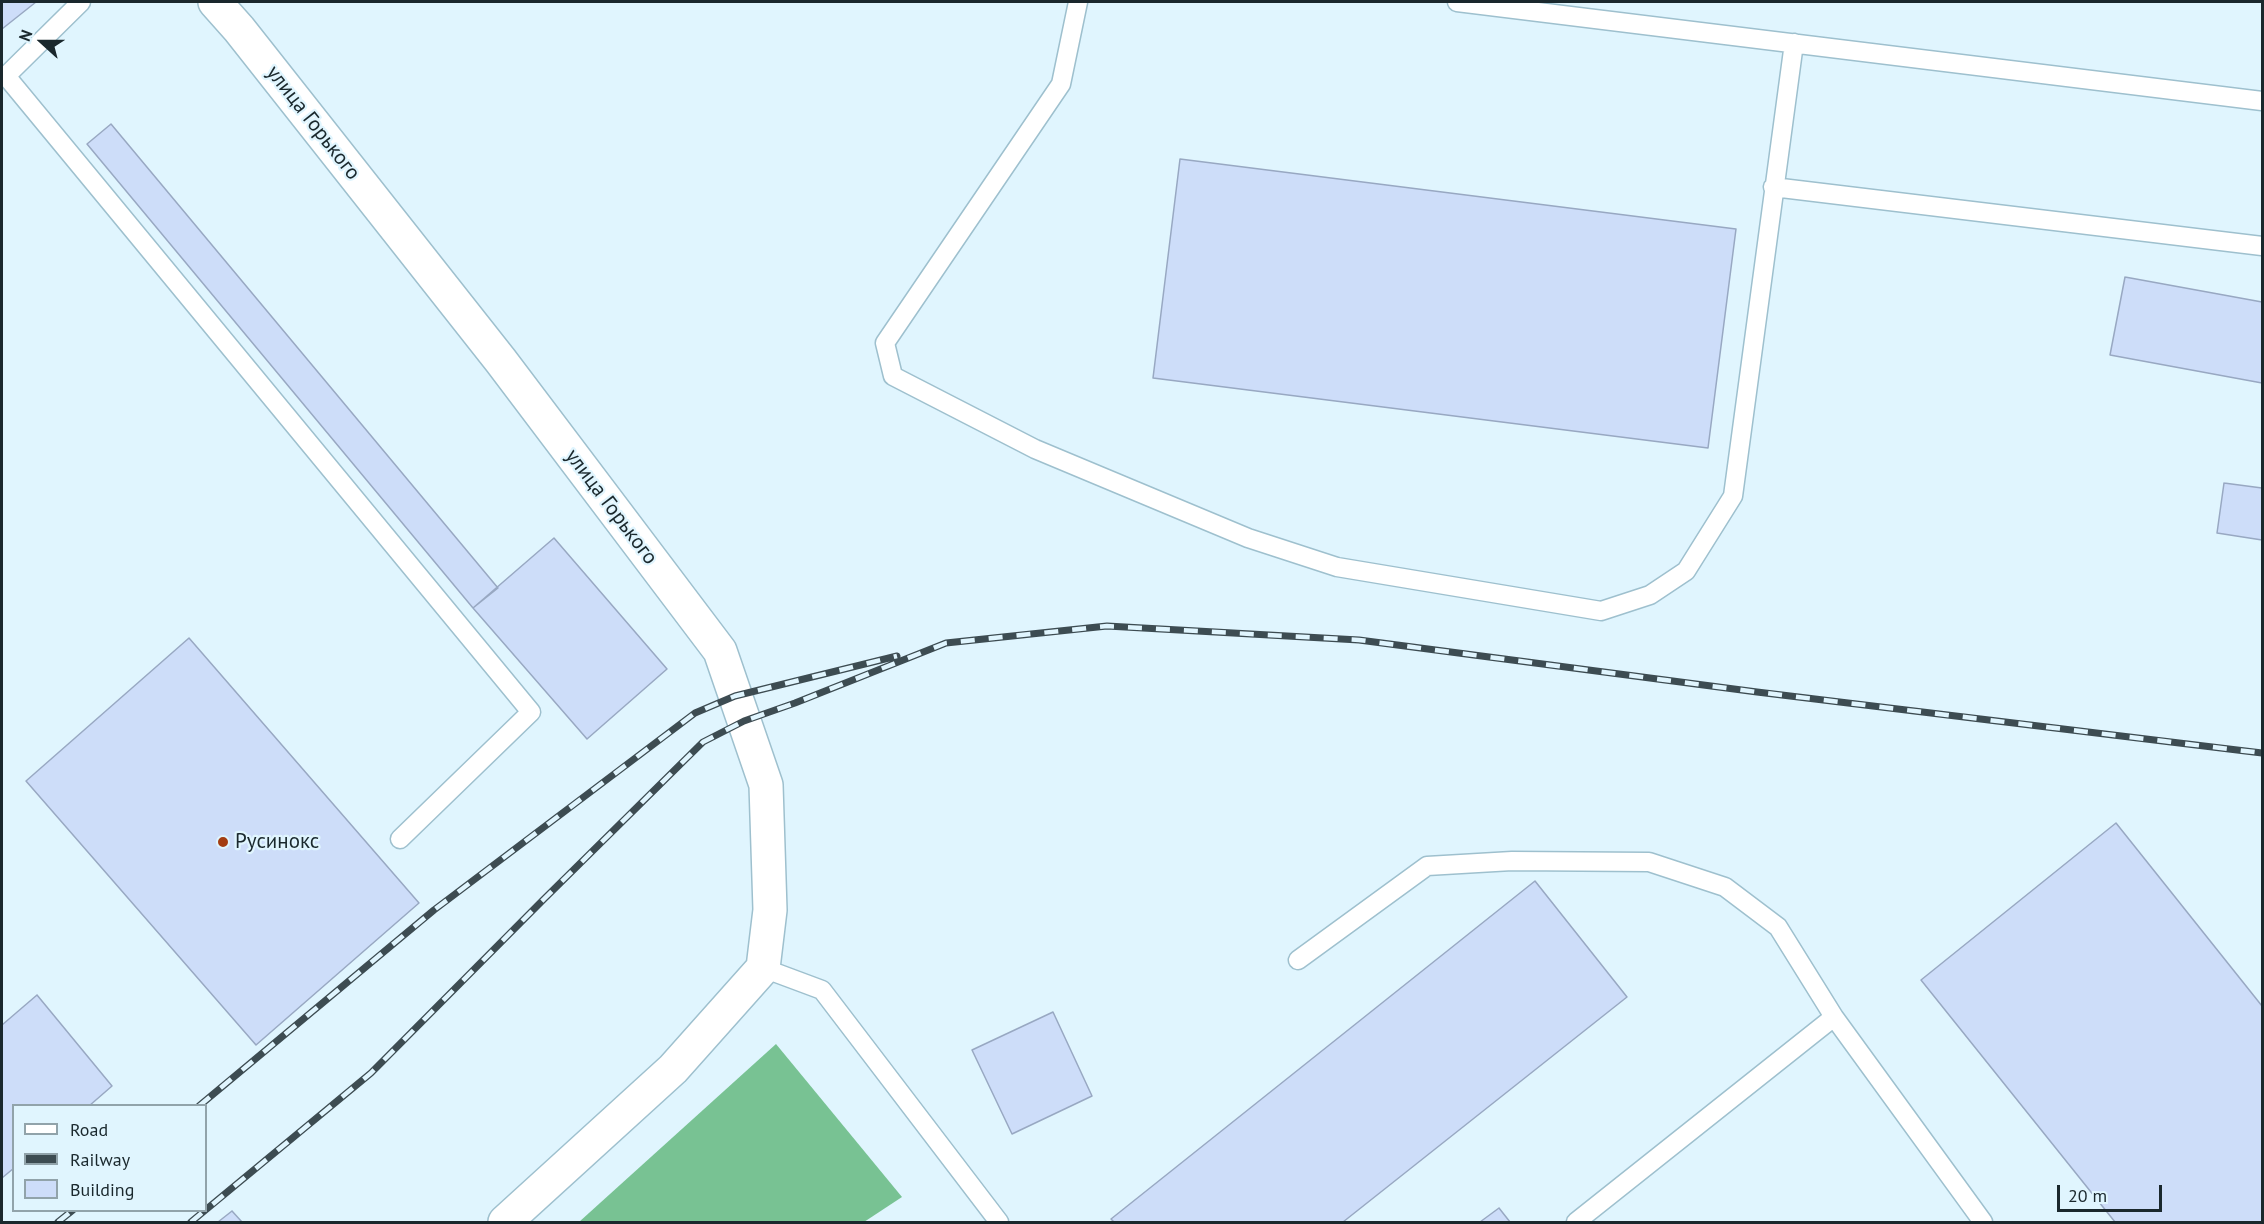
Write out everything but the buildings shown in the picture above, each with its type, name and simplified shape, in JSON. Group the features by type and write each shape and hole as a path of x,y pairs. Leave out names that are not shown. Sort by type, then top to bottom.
{"street":[{"name":"улица Горького","path":"215,2 239,29 501,361 720,651 766,785 770,910 763,968"},
{"path":"505,1222 673,1069 763,968"}],"lane":[{"path":"81,2 4,77 531,712 400,839"},
{"path":"1078,2 1061,84 885,343 894,376 1035,449 1248,538 1337,567 1601,611 1650,595 1686,571 1732,496 1794,43"},
{"path":"1457,2 2262,101"},
{"path":"1773,188 2262,246"},
{"path":"1298,960 1427,866 1512,861 1649,862 1725,887 1778,927 1834,1017 1983,1222"},
{"path":"763,968 822,990 999,1222"},
{"path":"1576,1222 1834,1017"}],"green space":[{"path":"776,1044 902,1197 864,1222 579,1222"}],"railway":[{"path":"207,1209 371,1073 703,742 744,721 946,643 1107,626 1359,640 1757,692 2262,753"},
{"path":"201,1104 434,910 695,713 735,696 897,656"},
{"path":"58,1222 70,1212"},
{"path":"191,1222 203,1212"}],"place":[{"name":"Русинокс","path":"223,842"}]}
